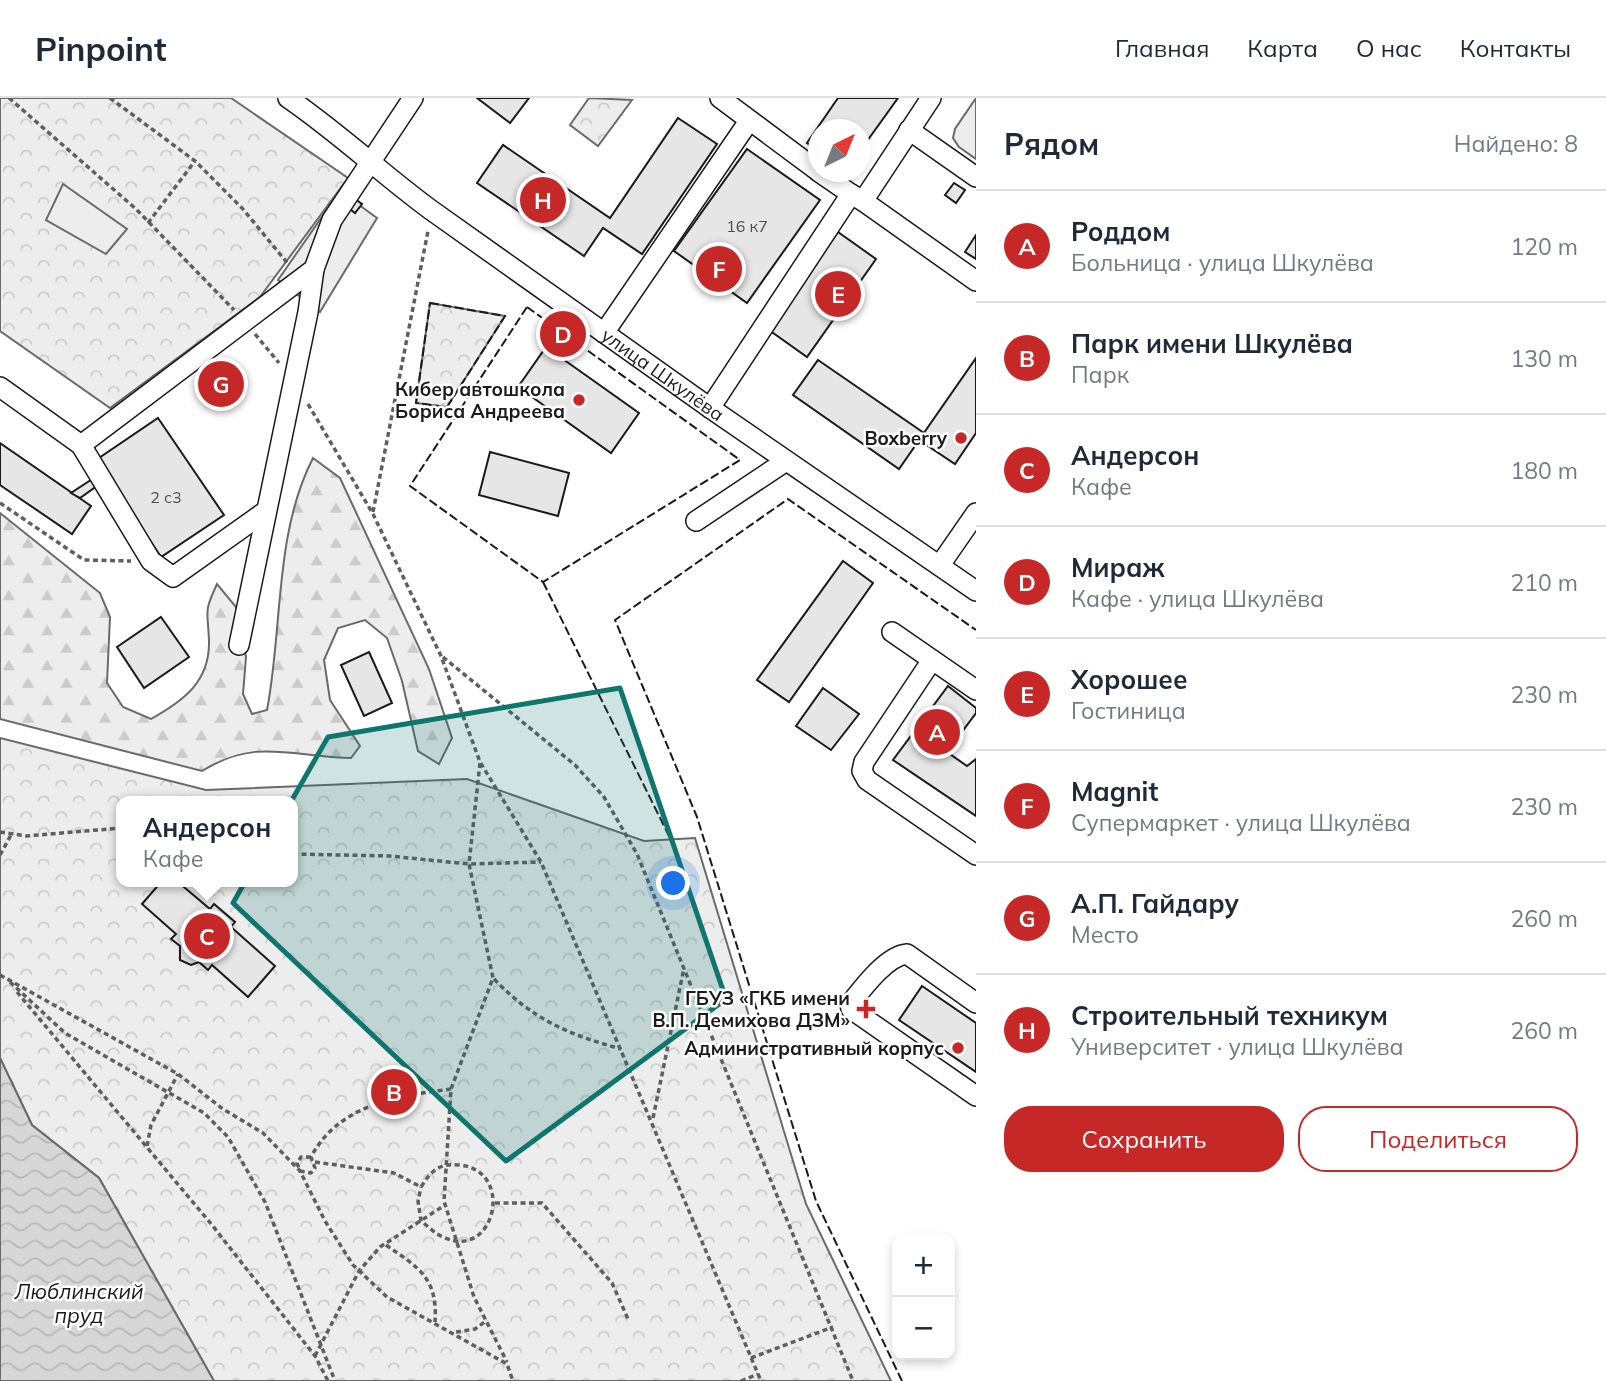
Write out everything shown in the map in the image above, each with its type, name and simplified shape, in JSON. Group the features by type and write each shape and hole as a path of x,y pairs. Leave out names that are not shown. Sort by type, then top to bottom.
{"street":[{"name":"улица Шкулёва","path":"288,98 372,161 388,179 431,210 710,408 976,591"},
{"path":"239,645 292,380 307,274 332,219 413,98"},
{"path":"720,98 808,163"},
{"path":"710,408 857,198 931,98"},
{"path":"604,333 748,121"},
{"path":"909,130 976,177"},
{"path":"834,182 976,281"},
{"path":"81,445 307,274"},
{"path":"0,387 81,445 151,561 173,578 266,511"},
{"path":"696,521 786,461"},
{"path":"940,565 976,513"},
{"path":"892,632 976,690"},
{"path":"932,660 864,762 862,771 867,780 976,855"},
{"path":"976,1003 907,954 900,955 886,966 850,1004 851,1009 976,1096"}],"path":[{"path":"9,98 149,223 246,322 292,380 373,514 441,656 480,762 541,862 761,1381"},
{"path":"110,98 195,161 307,274"},
{"path":"149,223 195,161"},
{"path":"373,514 431,210"},
{"path":"0,503 84,560 151,561"},
{"path":"441,656 575,765 604,797 637,854 853,1381"},
{"path":"480,762 470,864 493,978 451,1089 445,1205 474,1297 508,1364 513,1381"},
{"path":"0,832 11,834 116,828"},
{"path":"0,855 11,834"},
{"path":"298,854 389,856 470,864 541,862"},
{"path":"652,1121 685,966"},
{"path":"3,976 178,1074 223,1109 263,1133 300,1171 311,1173 315,1162"},
{"path":"3,976 65,1033 204,1113 228,1137 265,1202 335,1381"},
{"path":"3,976 147,1147 315,1356 328,1381"},
{"path":"493,978 513,999 574,1036 621,1049"},
{"path":"147,1147 151,1125 178,1074"},
{"path":"311,1157 338,1124 374,1102 451,1089"},
{"path":"311,1157 301,1157 297,1163 300,1171 325,1221 359,1271 387,1297 455,1332 508,1364"},
{"path":"311,1157 315,1162 394,1173 421,1187"},
{"path":"446,1163 465,1165 487,1179 495,1203 489,1223 475,1238 457,1242 442,1237 421,1221 418,1201 421,1187 431,1171 446,1163"},
{"path":"495,1203 542,1203 612,1283 628,1319"},
{"path":"315,1356 359,1271 385,1244 445,1205"},
{"path":"385,1244 419,1269 433,1287 435,1322"},
{"path":"455,1332 475,1329 486,1321"},
{"path":"751,1358 833,1327"},
{"path":"741,1381 758,1374"}],"highlighted area":[{"path":"620,688 726,999 506,1161 233,903 328,737"}],"green space":[{"path":"0,98 231,98 348,178 260,297 110,408 0,331"},
{"path":"589,98 632,100 598,146 570,125"},
{"path":"430,303 505,316 447,407 416,403"},
{"path":"313,458 340,478 429,669 452,738 439,764 418,751 402,681 387,638 365,620 338,628 324,660 330,700 360,746 351,758 275,751 257,752 240,754 202,771 0,719 0,513 100,593 110,617 107,683 123,707 151,719 184,697 200,679 208,655 207,612 217,584 236,607 246,657 243,694 252,714 267,710 286,549 300,487"},
{"path":"0,738 206,790 467,779 644,841 695,838 806,1204 891,1381 214,1381 99,1178 32,1125 0,1058"}],"shaded area":[{"path":"976,98 976,159 959,147 953,138 955,129"},
{"path":"63,184 127,229 106,254 46,220"},
{"path":"340,191 377,218 320,312 278,280"}],"water":[{"name":"Люблинский пруд","path":"0,1058 32,1125 99,1178 214,1381 0,1381"}],"building":[{"path":"477,98 529,98 510,123"},
{"path":"838,98 898,98 871,136 871,119 824,119"},
{"path":"678,118 717,144 642,254 603,228 584,256 477,183 503,145 610,218"},
{"path":"747,149 820,200 747,303 674,251"},
{"path":"954,183 965,190 956,203 945,195"},
{"path":"351,196 362,204 355,213 345,205"},
{"path":"838,232 876,259 807,357 769,330"},
{"path":"976,235 976,259 965,252"},
{"name":"Кибер автошкола Бориса Андреева","path":"546,347 639,413 611,453 518,387"},
{"path":"976,358 976,433 955,464 919,440"},
{"path":"818,360 924,433 899,469 793,395"},
{"path":"158,418 224,515 161,557 96,460"},
{"path":"0,443 91,506 72,534 0,485"},
{"path":"490,452 569,473 558,516 479,495"},
{"path":"103,472 108,478 80,498 71,493"},
{"path":"843,561 873,583 789,702 757,680"},
{"path":"161,617 189,657 144,688 117,647"},
{"path":"369,652 392,703 364,716 341,665"},
{"path":"948,686 976,708 976,713 947,752 967,766 976,759 976,816 893,760"},
{"path":"823,688 859,714 831,750 796,726"},
{"path":"157,887 184,887 210,909 214,904 235,922 231,927 275,966 248,997 212,965 208,970 199,962 191,965 180,960 180,946 171,939 176,934 142,904"},
{"name":"Административный корпус","path":"922,986 976,1023 976,1072 899,1020"}],"fence":[{"path":"430,303 505,316 447,407 416,403 430,303"},
{"path":"527,307 740,460 543,582 410,486 527,307"},
{"path":"902,1381 816,1201 697,817 615,620 788,499 976,630"},
{"path":"543,582 669,836"}],"place":[{"name":"Строительный техникум","path":"543,200"},
{"name":"Magnit","path":"719,269"},
{"name":"Хорошее","path":"838,294"},
{"name":"Мираж","path":"563,334"},
{"name":"А.П. Гайдару","path":"221,384"},
{"name":"Кибер автошкола Бориса Андреева","path":"579,400"},
{"name":"Boxberry","path":"961,438"},
{"name":"Роддом","path":"937,732"},
{"name":"Андерсон","path":"207,936"},
{"name":"ГБУЗ «ГКБ имени В.П. Демихова ДЗМ»","path":"866,1009"},
{"name":"Административный корпус","path":"958,1048"},
{"name":"Парк имени Шкулёва","path":"394,1092"}]}
